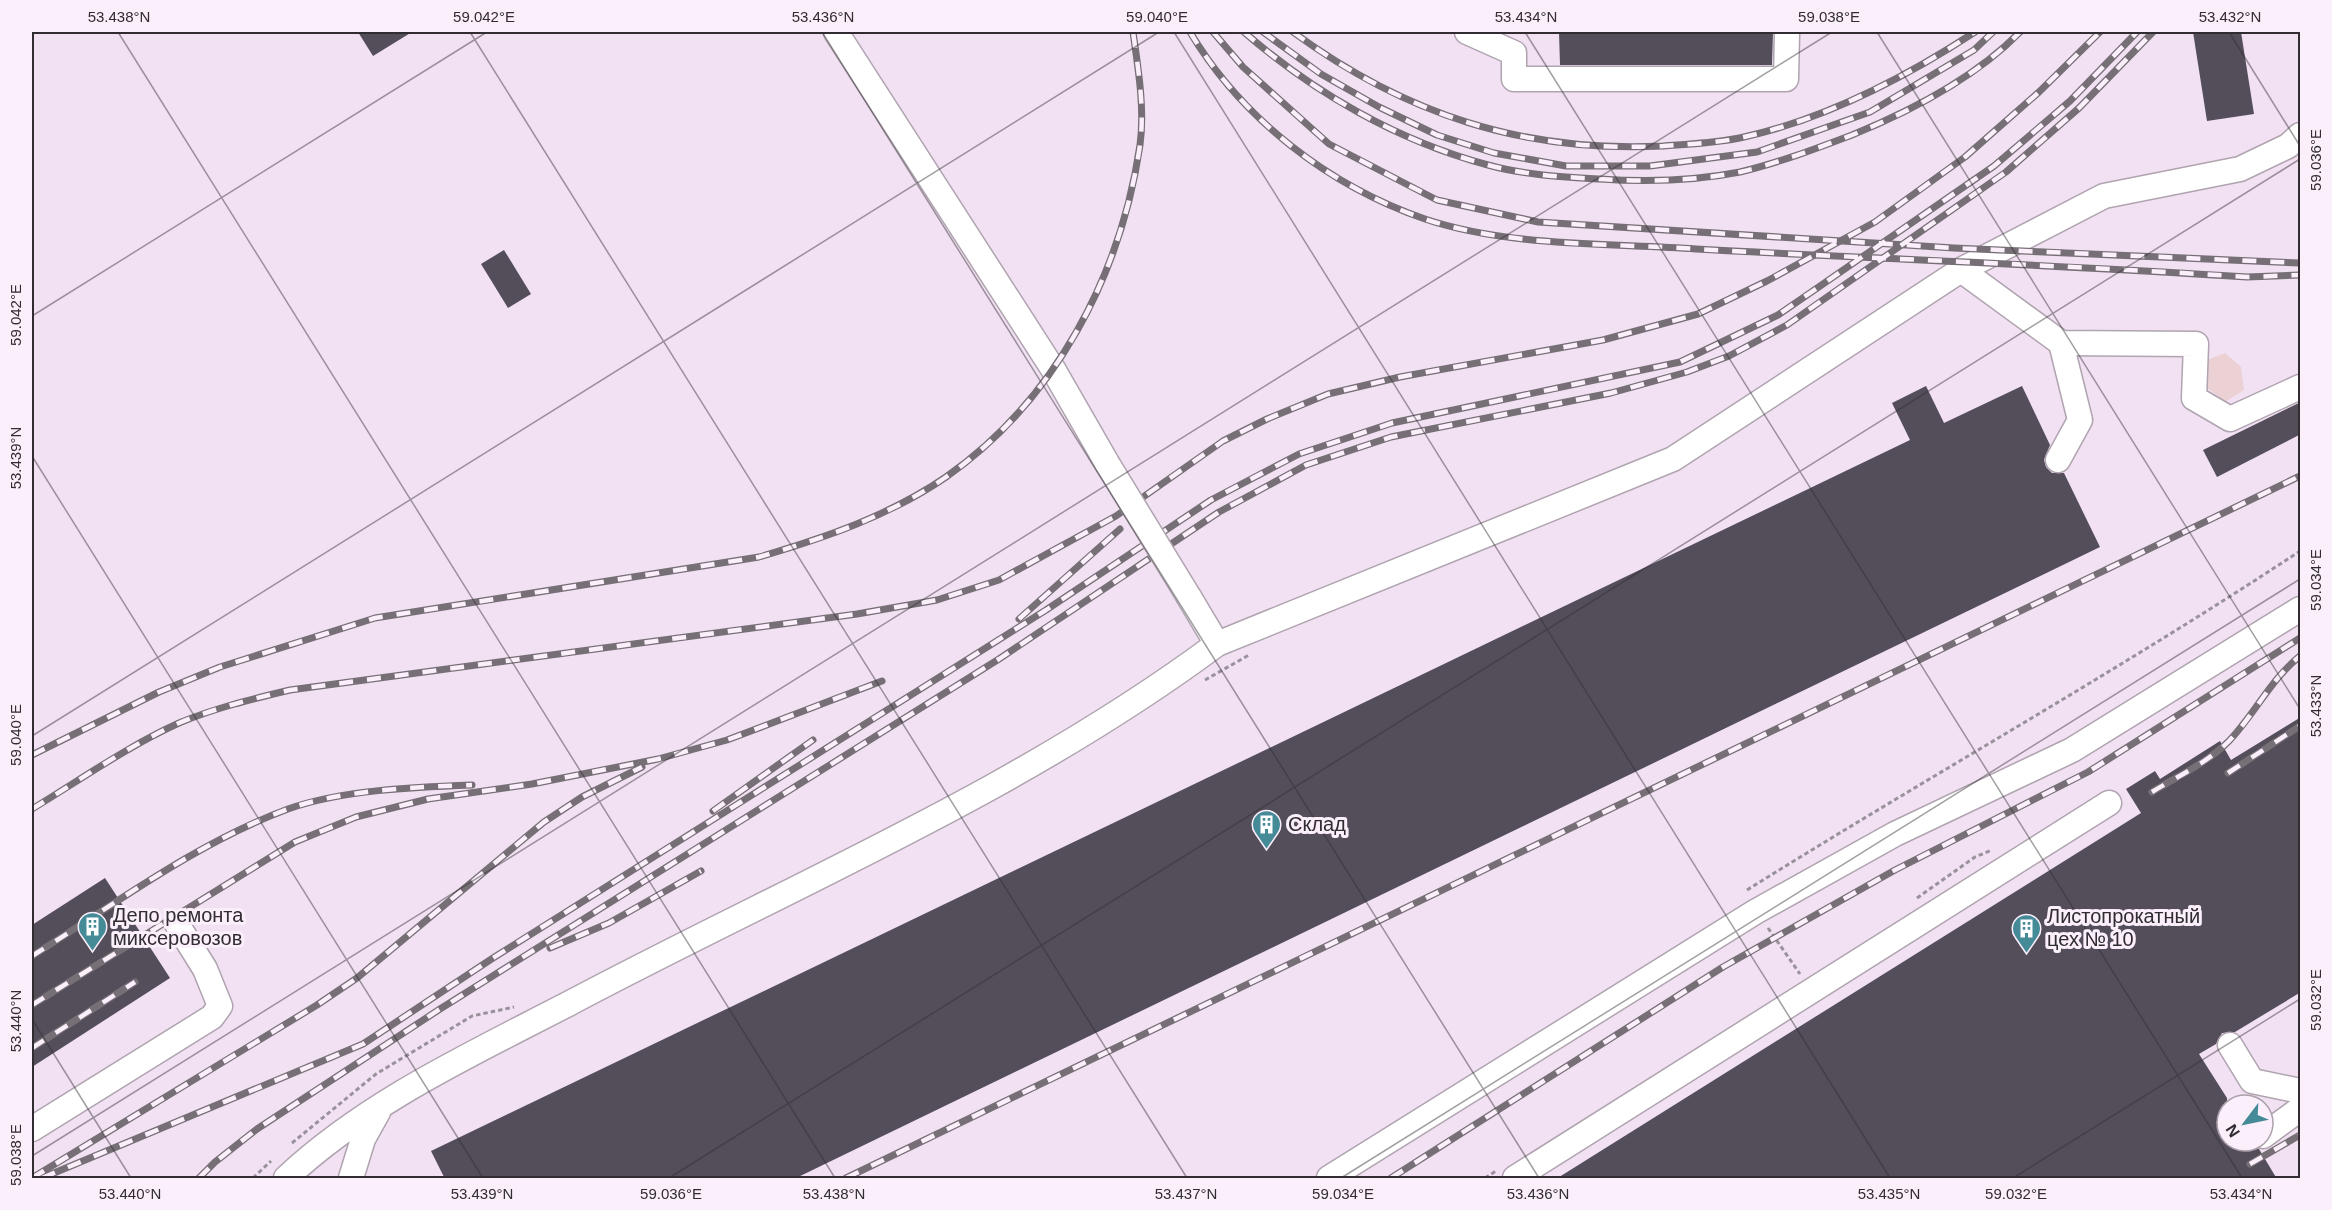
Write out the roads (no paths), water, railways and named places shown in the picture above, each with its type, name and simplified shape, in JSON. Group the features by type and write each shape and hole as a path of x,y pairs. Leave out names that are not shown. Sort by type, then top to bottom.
{"lane":[{"path":"836,32 1053,369 1217,644"},
{"path":"1467,32 1514,53 1514,79 1786,80 1787,34"},
{"path":"286,1179 305,1160 382,1106 444,1069 594,990 981,795 1101,725 1217,644 1673,459 1961,270 2104,196 2240,168 2288,146 2301,135"},
{"path":"1961,270 2061,344 2196,344 2194,398 2230,419 2301,387"},
{"path":"2058,460 2080,420 2061,344"},
{"path":"1329,1179 1755,912 1895,834 2072,750 2301,609"},
{"path":"1515,1179 2109,803"},
{"path":"32,1130 212,1017 220,1006 205,969 177,924"},
{"path":"2230,1045 2252,1081 2301,1091"},
{"path":"351,1179 363,1139 382,1106"},
{"path":"2275,1128 2301,1109"}],"railway":[{"path":"32,755 159,692 220,667 375,618 759,557 856,524 902,503 946,477 985,446 1020,411 1050,373 1077,331 1099,287 1117,241 1131,193 1140,145 1141,102 1133,32"},
{"path":"1190,32 1211,64 1235,93 1291,146 1355,188 1389,205 1457,228 1490,235 1594,244 2247,277 2300,275"},
{"path":"1213,32 1243,67 1329,144 1437,200 1538,222 1954,248 2300,263"},
{"path":"1244,32 1328,95 1422,143 1502,168 1558,176 1617,180 1688,179 1740,172 1852,135 1941,92 1983,64 2020,32"},
{"path":"1263,32 1321,74 1379,107 1437,135 1494,153 1566,166 1650,166 1757,152 1870,112 1974,50 1993,32"},
{"path":"1293,32 1335,61 1422,106 1514,135 1562,143 1612,146 1663,146 1714,142 1774,129 1864,95 1921,65 1975,32"},
{"path":"32,809 123,753 179,723 220,708 290,690 857,614 937,600 999,580 1116,516 1223,441 1267,419 1328,394 1400,377 1603,340 1698,314 1767,281 1875,222 1965,157 2039,92 2100,32"},
{"path":"42,1178 363,1044 493,958 1046,610 1211,500 1299,454 1392,423 1680,362 1778,315 1994,166 2070,101 2137,32"},
{"path":"199,1178 215,1162 257,1129 440,1009 999,659 1219,512 1306,465 1391,437 1611,393 1687,372 1729,356 1787,325 2006,172 2079,108 2153,32"},
{"path":"846,1178 2300,476"},
{"path":"1019,619 1120,529"},
{"path":"1391,1178 1723,967 1895,870 2088,772 2300,638"},
{"path":"2152,792 2202,763 2229,741 2271,686 2300,656"},
{"path":"32,1005 295,842 356,817 428,799 532,784 658,759 727,740 882,681"},
{"path":"2228,773 2300,726"},
{"path":"713,811 813,740"},
{"path":"32,1178 317,1005 357,978 544,822 582,797 642,767"},
{"path":"32,956 188,857 254,823 288,809 354,794 403,788 472,785"},
{"path":"550,948 609,923 701,871"},
{"path":"32,1048 135,982"},
{"path":"2250,1164 2300,1135"}],"place":[{"name":"Склад","path":"1267,850"},
{"name":"Депо ремонта миксеровозов","path":"92,952"},
{"name":"Листопрокатный цех № 10","path":"2026,954"}]}
